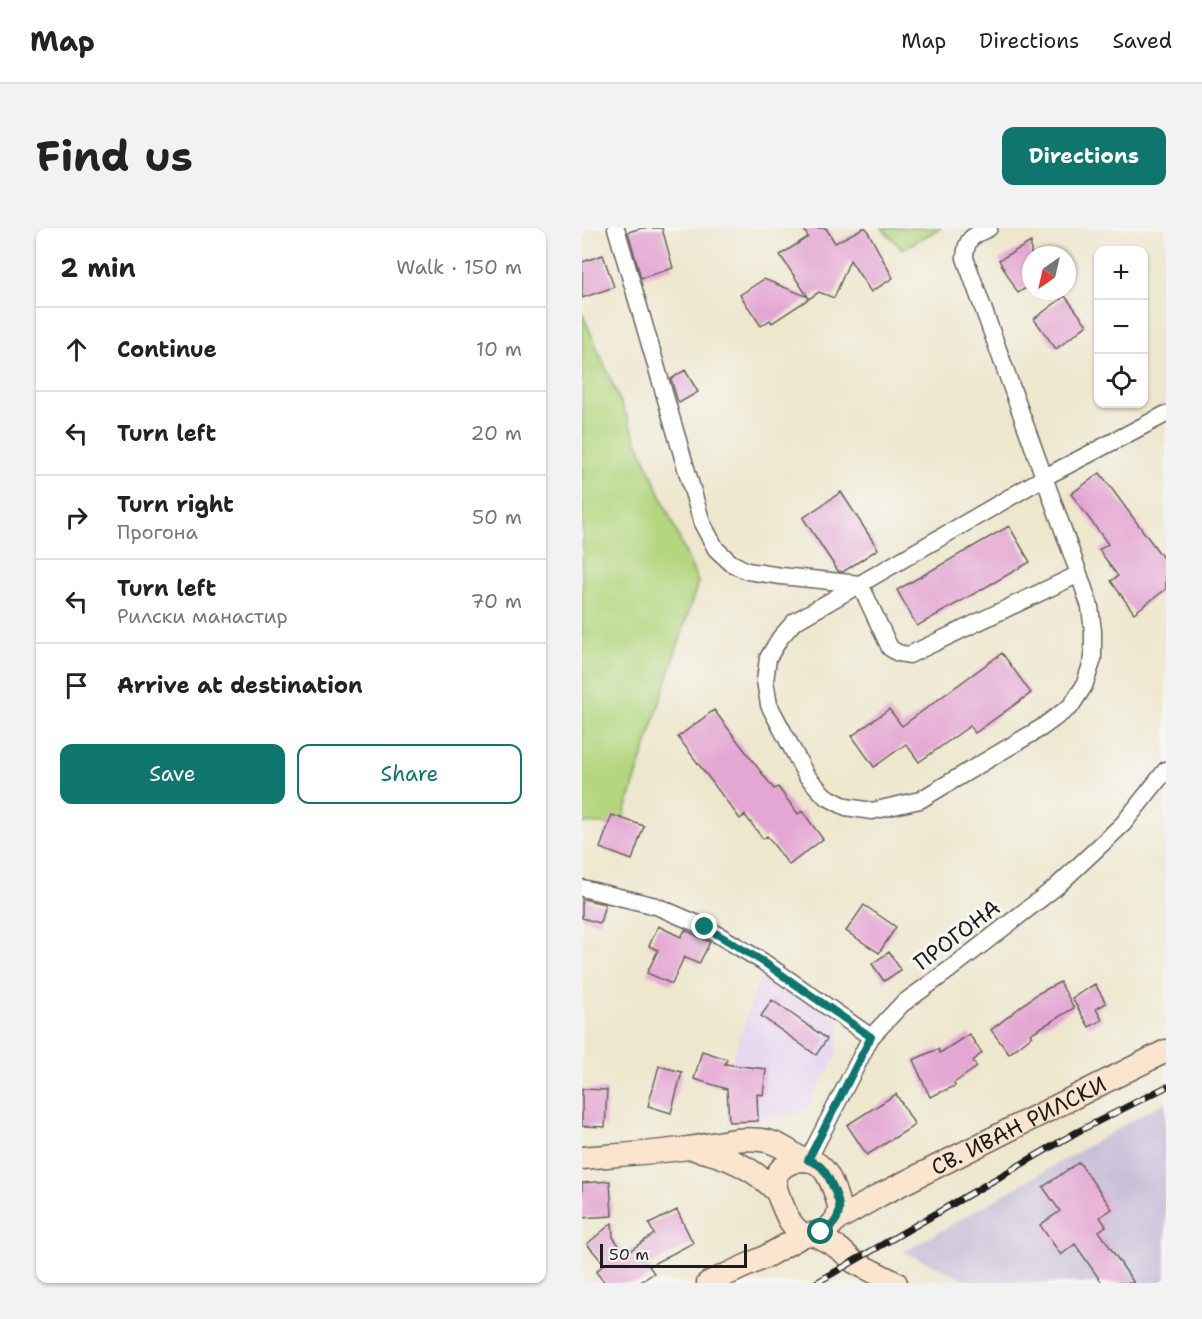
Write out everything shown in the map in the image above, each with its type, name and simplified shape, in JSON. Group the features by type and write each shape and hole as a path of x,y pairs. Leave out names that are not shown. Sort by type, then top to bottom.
{"street":[{"path":"616,228 702,523 716,549 731,563 747,571 860,584"},
{"path":"989,228 973,236 966,246 965,258 1045,477 1090,607 1094,658 1084,687 1071,706 1041,728 920,800 872,811 846,807 825,796 806,776 769,705 765,681 768,658 780,638 794,622 1045,477 1166,414"},
{"path":"860,584 890,648 898,653 909,655 1079,574"},
{"name":"ПРОГОНА","path":"806,1160 871,1037 902,1004 1056,887 1123,824 1166,770"},
{"path":"582,888 656,906 705,927 762,961 871,1037"},
{"name":"СВ. ИВАН РИЛСКИ","path":"833,1223 871,1200 1166,1051"},
{"path":"582,1158 690,1148 733,1140 755,1139 768,1141 819,1165 826,1173 837,1198 839,1212 833,1223 821,1232 807,1234 765,1257 708,1283"},
{"path":"690,1148 721,1156 744,1166 766,1180 775,1190 792,1225 807,1234 825,1240 854,1262 896,1283"},
{"path":"775,1190 775,1181 780,1170 789,1163 806,1160"},
{"name":"СВ. ИВАН РИЛСКИ","path":"837,1198 858,1202 871,1200"},
{"path":"765,1257 775,1245 788,1219"},
{"path":"833,1223 833,1236 841,1250"}],"shaded area":[{"path":"762,971 840,1020 837,1055 805,1112 758,1121 729,1122 727,1100 731,1062"},
{"path":"1166,1101 1166,1283 973,1283 904,1252"}],"green space":[{"path":"882,228 941,228 902,249"},
{"path":"582,313 698,582 621,825 582,823"}],"building":[{"path":"642,228 662,228 673,268 641,278 628,232"},
{"path":"803,228 826,228 835,243 866,228 893,278 871,292 850,260 834,298 819,292 772,323 770,320 761,326 740,295 764,279 808,297 780,255 808,237"},
{"path":"1022,247 1022,291 1018,293 999,260"},
{"path":"603,255 614,287 582,298 582,262"},
{"path":"1060,300 1068,300 1087,325 1056,349 1034,319"},
{"path":"685,370 698,392 679,403 671,379"},
{"path":"1100,473 1166,562 1166,589 1134,613 1111,581 1118,576 1099,550 1108,544 1071,494"},
{"path":"841,492 878,549 843,572 838,571 803,518"},
{"path":"1009,526 1030,562 917,626 897,590"},
{"path":"1002,653 1031,693 975,733 970,726 919,762 906,744 874,767 852,736 889,709 902,726"},
{"path":"714,710 774,789 778,787 798,814 802,811 823,839 789,865 767,836 763,839 745,815 740,819 678,737"},
{"path":"612,815 644,826 632,860 600,848"},
{"path":"582,899 605,904 600,923 582,918"},
{"path":"864,905 896,927 879,953 846,931"},
{"path":"658,926 681,937 685,930 710,942 699,964 684,957 672,984 647,973 658,950 649,946"},
{"path":"889,952 901,970 884,981 872,964"},
{"path":"1060,982 1074,1008 1030,1034 1032,1036 1009,1054 991,1030 1037,994"},
{"path":"1095,984 1106,1003 1096,1009 1102,1020 1089,1027 1072,998"},
{"path":"772,1000 827,1039 816,1055 761,1016"},
{"path":"969,1034 982,1053 973,1061 977,1067 954,1083 955,1086 930,1097 913,1060 938,1049 940,1053"},
{"path":"702,1051 727,1059 725,1064 766,1069 763,1095 757,1094 758,1121 729,1122 727,1089 694,1079"},
{"path":"659,1066 682,1072 671,1113 648,1106"},
{"path":"582,1089 607,1090 605,1127 582,1126"},
{"path":"896,1094 915,1125 867,1155 847,1125"},
{"path":"1079,1162 1112,1209 1100,1217 1106,1226 1099,1231 1134,1283 1102,1283 1075,1244 1061,1255 1040,1225 1060,1211 1043,1187"},
{"path":"610,1181 612,1216 582,1218 582,1183"},
{"path":"677,1210 693,1243 649,1266 654,1273 639,1283 605,1283 596,1272 604,1264 587,1244 612,1223 613,1237 625,1254 654,1234 649,1224"}],"railway":[{"path":"816,1283 1077,1132 1166,1087"}],"route":[{"path":"705,927 762,961 871,1037 808,1160 819,1165 826,1173 839,1206 836,1221 821,1232"}]}
